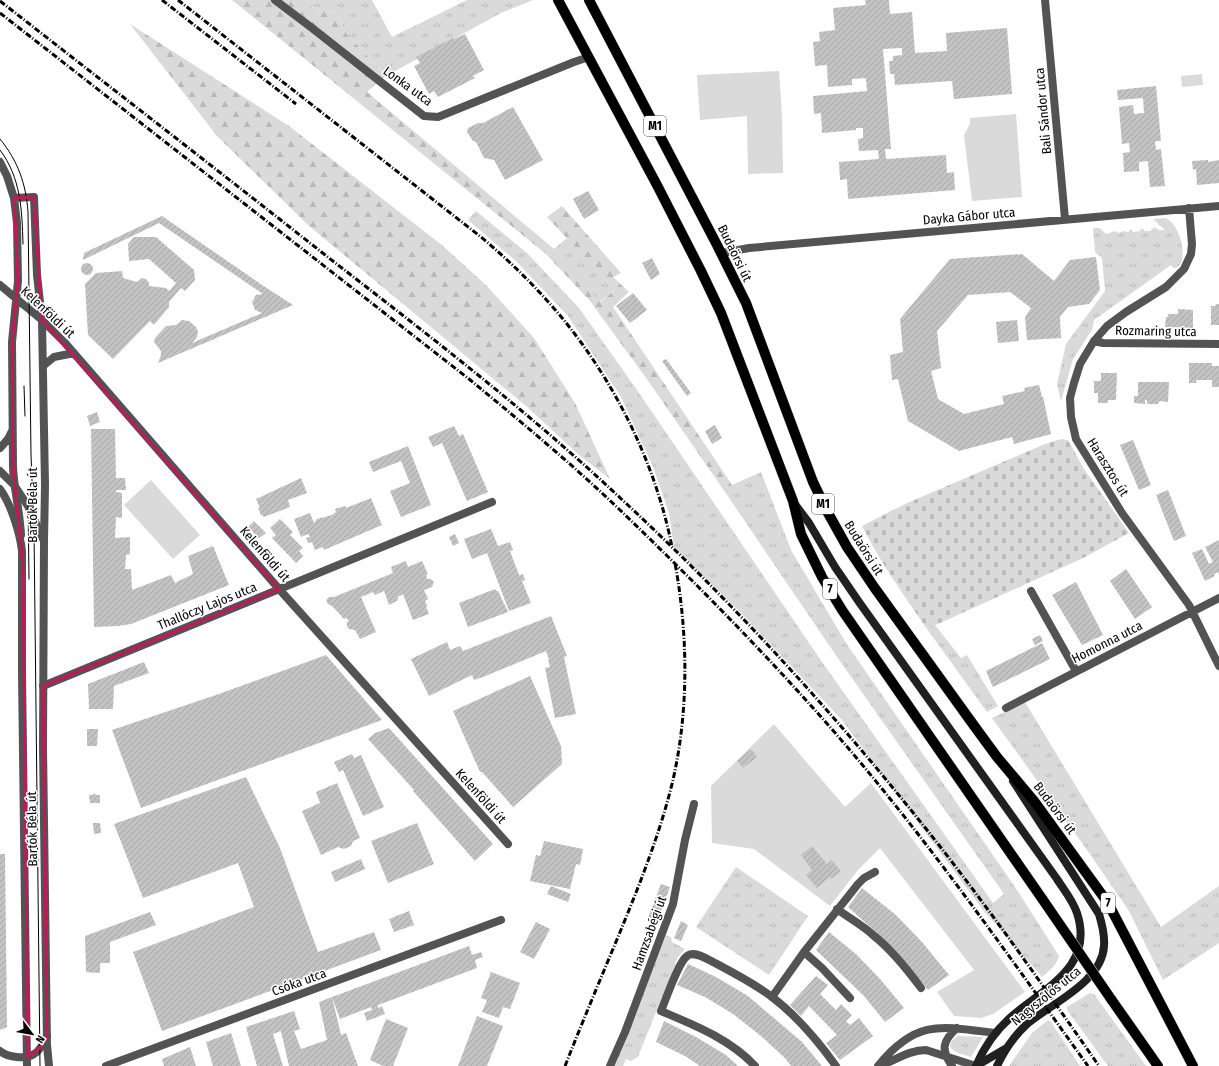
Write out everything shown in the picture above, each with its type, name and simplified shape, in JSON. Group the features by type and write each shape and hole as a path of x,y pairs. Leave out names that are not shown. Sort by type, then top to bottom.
{"main road":[{"name":"M1","path":"558,0 698,264 721,313 792,501"},
{"name":"Budaörsi út","path":"588,0 722,253 756,329 813,482 828,514 847,547 874,587 997,757 1034,801 1108,903 1193,1066"},
{"name":"Nagyszőlős utca","path":"792,501 809,523 834,567 858,602 1057,879 1077,913 1080,937 1078,952 1073,962 1059,980 1012,1015 995,1033 982,1052 976,1066"},
{"name":"7","path":"792,501 800,534 822,577 842,610 1158,1066"},
{"name":"Nagyszőlős utca","path":"997,757 1099,914 1104,932 1104,948 1100,962 1094,972 1076,989 1026,1026 1008,1048 997,1066"},
{"path":"976,1066 1008,1048"}],"street":[{"name":"Lonka utca","path":"275,0 424,116 438,117 589,57"},
{"name":"Bali Sándor utca","path":"1045,0 1065,219"},
{"path":"0,162 7,176 14,198"},
{"name":"Bartók Béla út","path":"28,1066 22,544 20,519 14,485 12,342 18,281 17,223 14,198 34,197 42,320 43,366 45,485 43,747 47,1036 49,1066"},
{"name":"Dayka Gábor utca","path":"722,253 749,248 1219,206"},
{"name":"Harasztos út","path":"1189,208 1192,244 1191,254 1184,269 1166,287 1126,312 1107,326 1094,341 1080,364 1070,398 1071,417 1076,439 1122,513 1189,605 1219,666"},
{"name":"Kelenföldi út","path":"0,285 42,320 74,353 280,589 508,844"},
{"name":"Rozmaring utca","path":"1094,341 1103,343 1219,344"},
{"path":"43,366 54,357 74,353"},
{"path":"0,448 13,431"},
{"path":"0,471 14,485 28,506 44,541"},
{"path":"0,489 10,508 22,544"},
{"name":"Thallóczy Lajos utca","path":"43,686 492,502"},
{"path":"1031,591 1076,671"},
{"name":"Homonna utca","path":"1006,708 1219,598"},
{"name":"Hamzsabégi út","path":"610,1066 625,1032 674,904 694,804"},
{"path":"772,997 837,909 864,878 875,872"},
{"path":"837,909 882,943 906,968 921,988"},
{"name":"Csóka utca","path":"106,1066 501,920"},
{"path":"804,952 822,968 850,998"},
{"path":"755,1066 728,1044 694,1025 661,1011 681,963 687,955 693,954 702,956 729,970 772,997 795,1017 820,1043 836,1066"},
{"path":"878,1066 890,1051 915,1034 936,1028 957,1028 995,1033"},
{"path":"952,1066 945,1056 945,1041 957,1028"},
{"path":"0,1051 11,1056 28,1057 40,1048 47,1036"},
{"path":"878,1066 892,1062 908,1052 917,1050 926,1050 976,1066"}],"highlighted area":[{"path":"34,197 42,320 279,589 43,686 47,1036 40,1048 28,1057 23,567 13,467 12,342 18,281 14,198"}],"green space":[{"path":"232,0 304,0 316,10 337,13 346,33 386,76 367,92 554,249 600,302 615,290 547,217 562,206 621,273 613,277 629,292 613,307 732,485 723,489 649,382 590,301 546,254"},
{"path":"304,0 372,0 392,37 467,0 533,0 501,13 386,76 346,33 337,13 316,10"},
{"path":"130,24 289,126 443,246 486,285 534,338 575,403 610,479 579,455 526,406 308,225 217,136"},
{"path":"779,71 782,115 783,173 748,174 747,116 700,120 697,75"},
{"path":"1202,74 1203,85 1182,87 1181,76"},
{"path":"1016,114 1022,197 972,201 964,135 970,124 970,118"},
{"path":"476,211 527,253 579,308 637,390 822,662 993,903 1004,894 835,654 723,489 761,472 791,550 846,643 1015,887 1059,956 1055,965 1042,977 983,910 842,720 737,609 674,547 669,513 653,467 621,397 568,316 516,261 468,220"},
{"path":"1165,218 1171,222 1180,237 1183,255 1181,262 1178,267 1173,268 1171,265 1094,320 1092,330 1073,359 1061,401 1057,384 1066,344 1105,291 1102,258 1095,252 1093,228 1100,228 1106,234 1115,231 1118,233 1124,231 1128,232 1131,229 1133,232 1140,231 1142,228 1145,231 1150,231 1155,227 1158,230 1165,230 1153,219"},
{"path":"567,238 615,290 599,302 554,249"},
{"path":"1061,439 1068,440 1084,469 1129,533 1083,558 927,629 884,565 862,526 905,504 1045,444"},
{"path":"151,480 200,535 173,559 124,505"},
{"path":"935,625 961,658 967,655 998,706 987,712 927,629"},
{"path":"1025,702 1161,927 1219,886 1219,943 1163,980 1129,911 992,718"},
{"path":"774,724 845,807 871,783 1025,992 993,1014 981,1018 954,1016 937,992 974,970 880,848 858,870 830,906 754,849 712,843 711,786"},
{"path":"736,867 808,916 769,975 696,927"},
{"path":"666,935 671,937 672,942 685,949 678,957 638,1057 631,1061 626,1059 623,1066 614,1066"},
{"path":"1090,993 1094,994 1146,1066 1108,1066 1067,1010 1067,1007"},
{"path":"1048,1020 1051,1022 1080,1066 1009,1066 1032,1033"},
{"path":"958,1036 983,1037 971,1057 951,1048 950,1044"}],"building":[{"path":"865,0 889,0 890,14 912,12 915,53 947,51 946,33 1007,28 1012,94 954,99 952,81 895,85 894,74 890,74 889,61 893,61 893,56 902,55 902,48 883,49 891,149 885,149 886,159 946,155 947,173 954,172 955,190 848,199 847,179 840,180 839,162 879,159 878,150 859,151 858,139 863,138 863,128 822,133 821,113 814,114 813,96 867,91 866,78 852,79 852,85 828,87 827,65 815,66 813,42 820,41 819,32 835,30 833,8 866,5"},
{"path":"465,34 484,70 473,76 475,78 438,97 434,91 429,94 414,66 420,63 416,57 453,38 454,39"},
{"path":"1156,86 1161,141 1155,141 1156,150 1161,149 1165,186 1150,187 1148,161 1139,162 1139,171 1124,172 1123,153 1130,152 1129,143 1122,144 1119,107 1133,105 1134,114 1144,113 1143,98 1118,100 1117,90"},
{"path":"513,107 543,160 505,180 494,160 484,158 476,142 473,141 467,132 468,128 478,123 483,123"},
{"path":"1208,160 1208,162 1219,160 1219,183 1197,185 1196,169 1193,170 1192,161"},
{"path":"588,191 599,210 584,219 573,199"},
{"path":"162,216 293,305 158,363 161,351 154,342 155,338 166,326 176,325 182,320 189,321 196,327 198,332 197,337 192,343 262,313 255,310 252,302 256,295 263,294 159,223 83,260 84,253"},
{"path":"134,237 156,237 194,270 195,280 185,291 181,288 169,302 169,307 154,325 150,321 113,359 88,335 85,284 96,273 122,271 123,278 137,282 142,278 146,279 149,286 166,288 169,291 176,283 149,259 129,261 128,244"},
{"path":"1022,254 1054,281 1070,260 1096,257 1100,290 1089,304 1068,307 1060,317 1061,338 1027,340 1025,317 1031,308 1010,292 968,295 937,331 941,368 931,371 938,399 964,414 1004,404 1002,396 1025,391 1024,388 1039,385 1051,434 1014,444 1012,437 959,451 908,421 898,379 892,380 890,355 903,352 900,319 950,259"},
{"path":"652,258 660,274 651,280 642,263"},
{"path":"89,263 92,264 92,274 85,275 82,274 81,267 82,264"},
{"path":"633,293 647,310 630,323 616,306"},
{"path":"1216,304 1219,304 1219,325 1211,325 1211,306 1215,306"},
{"path":"1178,309 1193,310 1193,328 1165,327 1166,317 1168,317 1168,314 1178,314"},
{"path":"1017,320 1019,341 998,343 996,322"},
{"path":"666,359 691,393 687,396 662,361"},
{"path":"1189,363 1212,363 1212,366 1219,366 1219,387 1212,387 1212,380 1196,380 1196,383 1189,383"},
{"path":"1101,373 1117,373 1116,400 1108,400 1108,403 1098,403 1098,393 1094,393 1094,381 1101,381"},
{"path":"1138,382 1169,382 1168,402 1159,401 1158,404 1147,404 1147,400 1145,400 1145,404 1134,403 1134,396 1138,396"},
{"path":"97,412 100,422 90,426 87,416"},
{"path":"715,425 722,438 712,444 705,431"},
{"path":"454,426 459,436 463,434 488,492 467,501 442,443 433,447 428,437"},
{"path":"91,429 115,429 116,478 125,478 126,490 116,490 116,492 122,493 122,518 116,517 115,538 130,537 130,554 126,555 125,569 131,569 132,590 171,575 175,583 193,574 188,556 213,546 229,585 131,624 94,627"},
{"path":"1133,440 1151,485 1139,490 1120,445"},
{"path":"408,446 431,505 401,517 390,491 410,483 401,461 373,472 369,462"},
{"path":"301,478 307,493 288,500 290,507 264,517 261,515 256,499"},
{"path":"1168,490 1186,536 1174,541 1156,495"},
{"path":"371,498 382,525 324,550 323,547 315,550 312,542 308,543 306,538 310,537 308,534 301,537 294,519 310,513 314,523 317,519 332,515 336,512 335,509 345,506 346,508"},
{"path":"280,519 293,532 290,535 303,548 299,551 303,556 296,563 272,538 276,535 270,528"},
{"path":"254,521 266,533 259,538 248,527"},
{"path":"491,529 498,546 510,542 513,550 510,551 519,575 523,574 525,580 522,581 531,603 509,611 487,553 472,559 464,539"},
{"path":"455,534 459,543 453,546 449,537"},
{"path":"1219,540 1219,575 1218,572 1214,574 1215,576 1205,581 1192,553 1202,549 1209,564 1213,562 1205,547"},
{"path":"406,561 408,567 422,561 428,574 426,575 427,579 431,579 434,582 432,587 424,590 428,599 425,601 429,614 413,620 403,594 398,597 397,601 389,605 384,591 375,595 373,592 361,597 376,632 360,639 355,630 349,629 347,626 347,622 349,622 347,618 344,619 332,606 328,604 326,600 329,597 334,597 393,573 391,567"},
{"path":"1126,569 1152,607 1135,619 1110,581"},
{"path":"1076,582 1103,635 1082,645 1052,595"},
{"path":"495,589 498,591 508,612 468,627 459,603"},
{"path":"551,616 567,656 564,657 576,714 555,718 545,668 550,667 546,651 474,680 472,675 429,696 411,659 447,642 450,650 460,646 463,651"},
{"path":"1040,635 1043,641 1035,645 1032,639"},
{"path":"1042,643 1050,659 993,687 986,671"},
{"path":"326,655 382,720 141,808 112,730 216,695"},
{"path":"144,662 149,673 114,686 113,709 89,709 88,684"},
{"path":"530,676 561,746 562,764 513,807 482,772 480,772 453,711"},
{"path":"389,728 493,844 475,861 368,739 375,733"},
{"path":"87,729 98,729 97,746 87,746"},
{"path":"751,749 757,757 743,768 737,761"},
{"path":"352,754 354,758 361,755 384,807 363,816 343,770 339,772 334,762"},
{"path":"246,777 280,848 318,952 374,932 381,950 162,1031 133,952 254,907 238,863 143,898 114,824"},
{"path":"337,783 360,838 353,841 351,846 344,849 338,847 321,855 302,811 320,803 316,792"},
{"path":"94,793 96,795 100,795 100,803 90,803 89,795 93,795"},
{"path":"93,823 100,823 101,833 94,834"},
{"path":"417,823 434,864 388,883 371,841"},
{"path":"544,841 583,849 580,865 576,864 570,889 530,881 536,855 540,856"},
{"path":"812,846 827,864 832,860 841,871 831,879 830,877 817,888 806,875 812,870 801,855"},
{"path":"0,854 5,854 7,1027 0,1030"},
{"path":"361,859 365,869 335,882 331,872"},
{"path":"661,884 670,887 657,922 648,918"},
{"path":"551,886 571,894 568,902 547,894"},
{"path":"862,888 896,915 922,942 949,975 928,990 903,959 848,907"},
{"path":"409,911 414,925 394,932 389,919"},
{"path":"150,912 156,925 110,942 110,963 100,963 100,973 86,972 85,936"},
{"path":"681,921 688,925 681,941 674,938"},
{"path":"536,922 550,929 534,959 520,952"},
{"path":"829,932 857,955 881,980 904,1008 885,1022 864,996 816,950"},
{"path":"469,946 472,955 481,952 483,957 475,960 477,968 378,1005 378,1008 382,1006 385,1014 367,1021 364,1013 372,1010 371,1007 340,1019 332,997"},
{"path":"688,964 716,977 748,996 802,1042 822,1066 791,1066 785,1058 761,1036 733,1014 705,997 677,985"},
{"path":"491,972 520,983 510,1009 503,1007 499,1018 482,1012 487,1000 481,998"},
{"path":"816,976 828,985 820,994 836,1010 841,1004 852,1015 846,1021 850,1025 859,1018 873,1036 840,1060 826,1043 837,1035 809,1006 801,1016 790,1005"},
{"path":"332,997 341,1035 346,1033 358,1066 289,1066 281,1031 273,1034 283,1066 257,1066 246,1027 294,1011 300,1029 294,1031 301,1049 327,1040 319,1002"},
{"path":"477,1016 503,1026 487,1066 458,1066"},
{"path":"386,1019 408,1028 393,1066 383,1066 370,1060"},
{"path":"664,1021 696,1037 726,1055 738,1066 700,1066 685,1056 656,1042"},
{"path":"231,1033 241,1066 213,1066 206,1042"},
{"path":"190,1047 196,1066 164,1066 162,1059"}],"tram line":[{"path":"0,139 12,156 20,173 28,212 31,455 34,529 40,1066"},
{"path":"0,150 12,172 19,195 23,244"},
{"path":"24,386 25,416"},
{"path":"28,499 29,579"}],"railway":[{"path":"162,0 296,104"},
{"path":"178,0 481,237 514,266 544,297 582,344 617,398 656,486 672,547"},
{"path":"0,1 511,402 582,463 655,530 767,644 872,763 932,836 981,900 1099,1066"},
{"path":"0,13 469,379 565,459 620,510 738,627 822,718 881,787 942,865 1088,1066"},
{"path":"565,1066 641,879 662,820 673,780 682,726 685,672 682,617 675,563"}]}
